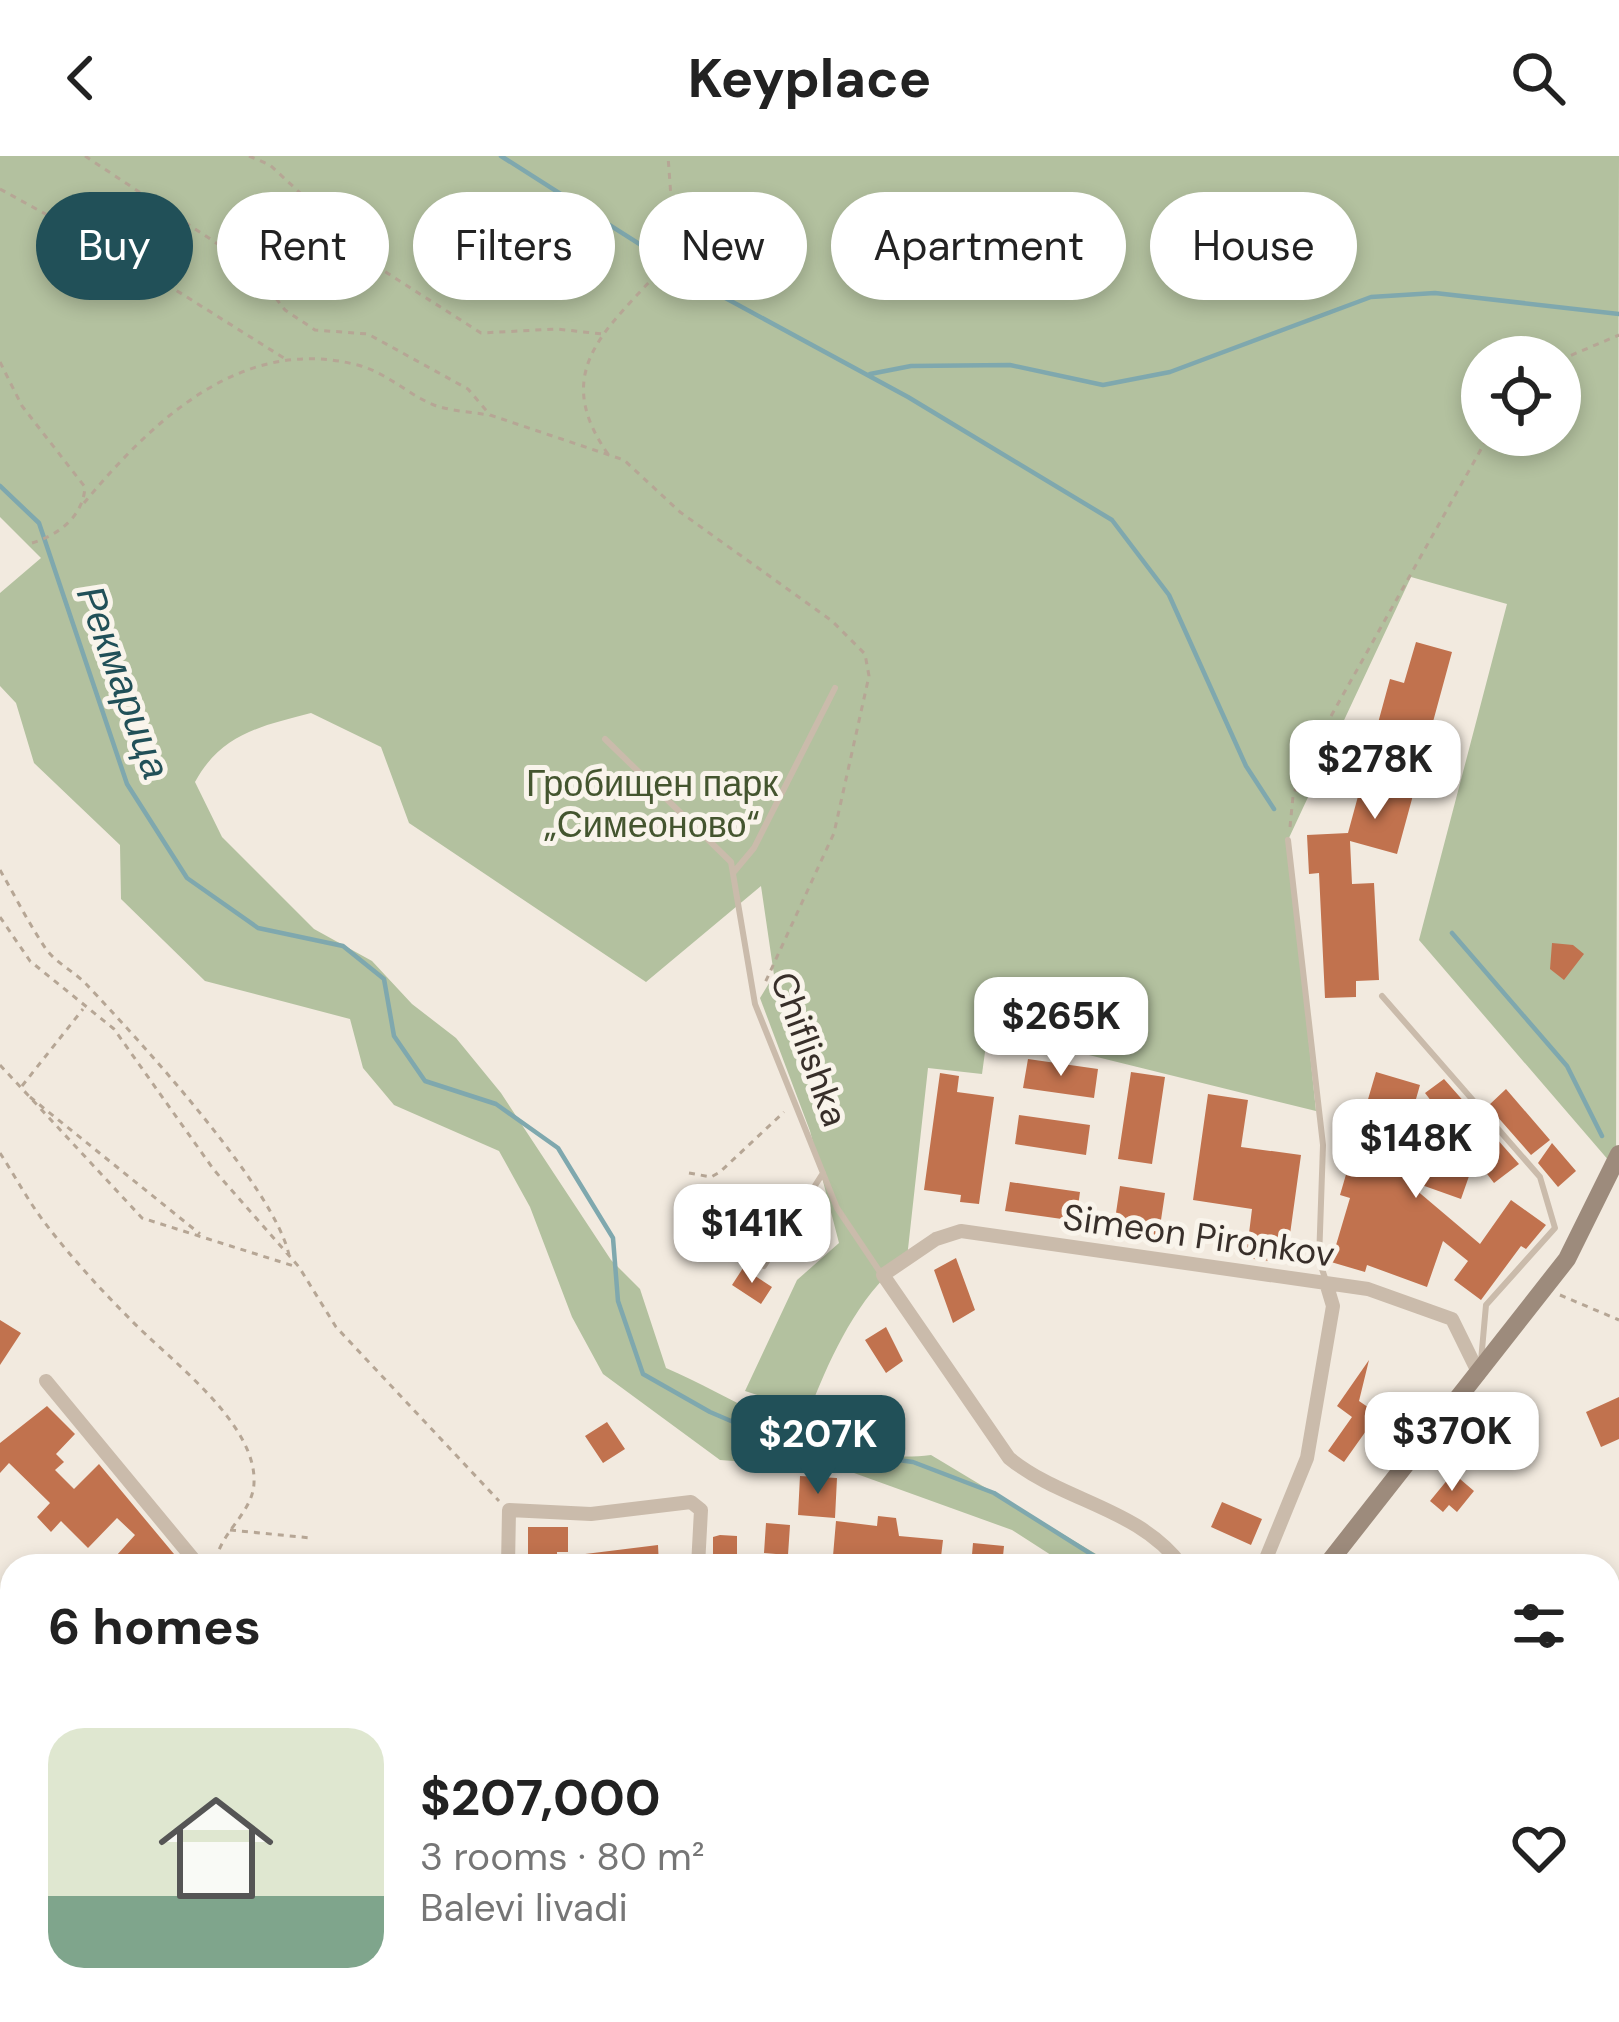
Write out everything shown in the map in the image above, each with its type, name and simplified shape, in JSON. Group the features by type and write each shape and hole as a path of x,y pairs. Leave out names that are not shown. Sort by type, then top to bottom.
{"street":[{"path":"1336,1554 1568,1258 1619,1154"},
{"name":"Simeon Pironkov","path":"883,1275 936,1239 962,1232 1368,1288 1453,1318 1479,1374"},
{"name":"Chiflishka","path":"883,1275 1009,1458 1028,1473 1140,1524 1170,1554"},
{"path":"1268,1554 1307,1458 1334,1306 1328,1286"},
{"path":"46,1381 189,1554"},
{"path":"508,1554 508,1510 592,1514 699,1504 698,1554"}],"lane":[{"path":"733,873 754,848 835,688"},
{"name":"Chiflishka","path":"605,739 731,862 755,1004 837,1208 883,1275"},
{"path":"1288,841 1323,1145 1319,1260 1328,1286"},
{"path":"1382,996 1540,1177 1555,1228 1486,1305 1479,1374"},
{"path":"764,1266 823,1173"}],"path":[{"path":"85,156 251,266 285,310 315,330 368,334 414,356 468,389 490,415"},
{"path":"249,156 270,165 384,271 481,333 556,329 603,334"},
{"path":"609,456 586,424 582,390 593,346 675,253 668,156"},
{"path":"0,189 120,255 287,360"},
{"path":"1581,351 1619,335"},
{"path":"32,543 56,536 137,439 251,365 316,356 368,368 435,405 490,415 624,460 680,512 832,622 865,654 869,676 834,833 755,1004"},
{"path":"0,362 22,406 85,487 84,503"},
{"path":"1288,841 1293,796 1308,757 1477,456"},
{"path":"0,870 49,954 79,975 145,1047 225,1148 285,1235 289,1257"},
{"path":"0,917 30,961 127,1045 214,1170 299,1267 336,1327 469,1475 508,1510"},
{"path":"20,1089 84,1007"},
{"path":"0,1065 142,1218 299,1267"},
{"path":"20,1089 203,1237"},
{"path":"689,1173 712,1177 720,1172 795,1104"},
{"path":"0,1153 44,1221 130,1320 197,1379 234,1431 255,1479 252,1497 228,1530 219,1554"},
{"path":"1545,1288 1619,1320"},
{"path":"228,1530 311,1538"}],"green space":[{"name":"Гробищен парк „Симеоново“","path":"0,156 1619,156 1616,1169 1419,940 1507,604 1411,577 1288,840 1316,1111 988,1030 982,1074 928,1068 907,1258 861,1307 836,1349 809,1412 745,1391 797,1280 839,1243 810,1131 760,998 774,975 761,886 646,982 409,823 381,747 311,713 259,728 230,743 195,782 222,837 314,929 372,961 412,1004 456,1038 501,1093 611,1260 640,1289 666,1368 826,1443 895,1456 931,1455 1096,1554 1049,1554 1012,1530 843,1469 720,1460 603,1374 572,1317 530,1207 499,1151 394,1105 363,1068 350,1019 205,981 121,899 120,845 34,763 16,703 0,686 0,593 41,558 0,517"}],"building":[{"path":"1416,642 1452,652 1397,854 1350,841 1352,884 1374,883 1379,980 1356,981 1356,997 1325,998 1319,873 1309,874 1307,835 1348,833 1390,679 1404,683"},
{"path":"1552,943 1573,945 1584,954 1564,980 1550,969"},
{"path":"1028,1059 1098,1069 1094,1098 1023,1088"},
{"path":"1131,1072 1165,1077 1152,1164 1118,1159"},
{"path":"1376,1072 1420,1085 1406,1134 1475,1159 1461,1199 1402,1178 1480,1244 1511,1200 1546,1225 1526,1249 1521,1246 1481,1300 1454,1280 1468,1261 1443,1241 1427,1287 1367,1265 1365,1272 1331,1262 1350,1198 1340,1195"},
{"path":"940,1073 959,1076 957,1092 994,1097 979,1204 960,1202 961,1195 924,1190"},
{"path":"1444,1079 1519,1164 1494,1183 1425,1093"},
{"path":"1506,1089 1550,1140 1531,1155 1488,1106"},
{"path":"1208,1094 1248,1100 1241,1147 1301,1155 1286,1263 1246,1258 1252,1209 1193,1200"},
{"path":"1019,1115 1090,1125 1086,1155 1015,1144"},
{"path":"1552,1143 1576,1171 1558,1187 1538,1163"},
{"path":"1010,1182 1080,1192 1076,1221 1005,1211"},
{"path":"1120,1186 1165,1193 1158,1240 1113,1233"},
{"path":"956,1258 975,1310 953,1323 934,1270"},
{"path":"743,1268 772,1287 761,1304 732,1285"},
{"path":"0,1320 21,1333 0,1365"},
{"path":"886,1327 903,1361 886,1373 865,1340"},
{"path":"1369,1360 1359,1401 1378,1414 1344,1462 1328,1451 1352,1417 1337,1406"},
{"path":"1619,1397 1619,1439 1601,1447 1586,1412"},
{"path":"47,1406 75,1434 56,1454 64,1462 55,1470 74,1489 99,1464 174,1554 118,1554 135,1535 117,1518 88,1548 61,1521 51,1532 37,1517 50,1503 9,1463 0,1473 0,1443"},
{"path":"607,1422 625,1449 603,1463 585,1436"},
{"path":"1453,1473 1474,1491 1457,1512 1449,1505 1443,1512 1430,1501"},
{"path":"800,1476 837,1478 835,1518 798,1515"},
{"path":"1222,1502 1262,1519 1251,1545 1211,1527"},
{"path":"878,1516 896,1518 899,1536 943,1540 941,1554 833,1554 836,1521 877,1526"},
{"path":"766,1523 790,1525 788,1554 764,1553"},
{"path":"528,1527 568,1527 568,1552 528,1554"},
{"path":"737,1536 737,1554 713,1554 713,1537"},
{"path":"973,1543 1004,1546 1003,1554 972,1554"},
{"path":"658,1545 658,1554 585,1554"}],"waterway":[{"path":"501,156 718,294 908,397 1112,520 1169,595 1246,766 1274,809"},
{"path":"870,374 911,366 1010,365 1103,385 1170,372 1371,297 1435,293 1619,314"},
{"name":"Рекмарица","path":"0,486 39,523 127,784 187,878 258,928 343,946 384,979 394,1036 425,1081 496,1104 558,1148 613,1238 618,1301 643,1374 710,1412 787,1445 913,1462 994,1493 1091,1554"},
{"path":"1452,933 1567,1066 1602,1136"}]}
